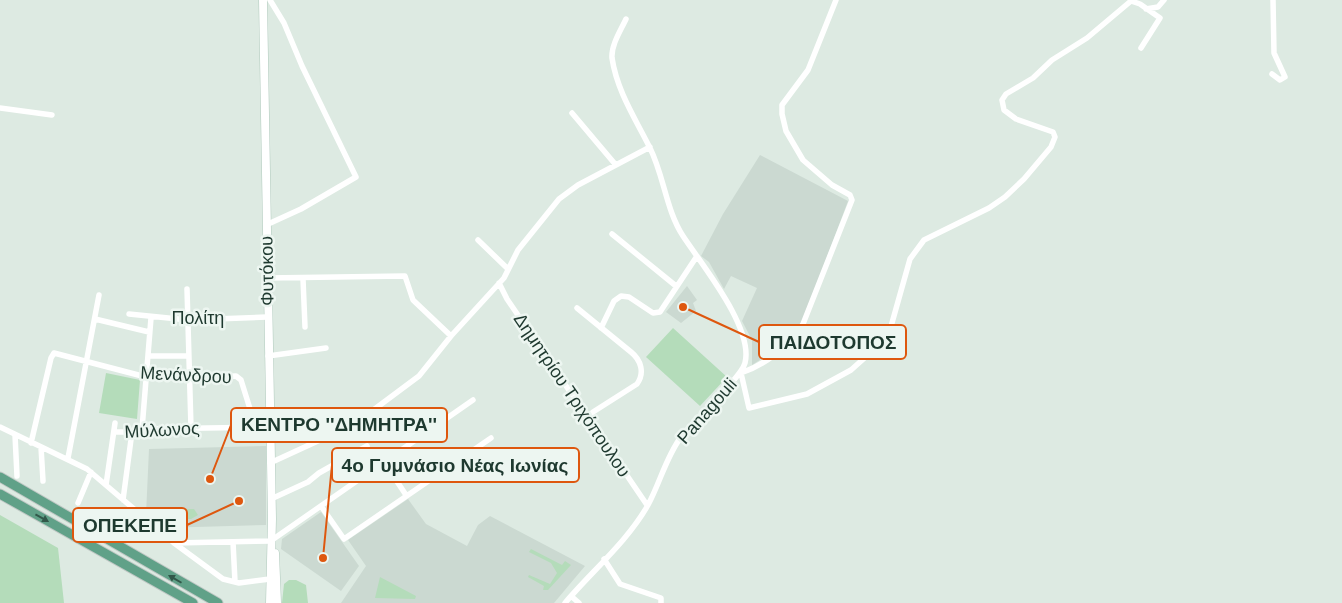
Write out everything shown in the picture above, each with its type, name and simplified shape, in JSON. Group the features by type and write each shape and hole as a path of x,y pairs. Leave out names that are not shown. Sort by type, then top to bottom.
{"main road":[{"path":"0,477 218,603"},
{"path":"0,494 193,603"}],"street":[{"name":"Φυτόκου","path":"263,0 272,541 270,603"},
{"path":"266,225 301,209 356,177 302,66 284,23 270,0"},
{"path":"836,0 831,18 808,70 782,105 782,114 786,131 803,160 832,185 850,196 852,200 800,329 780,349 751,370 741,373 749,408 807,394 852,370 879,345 890,330 910,259 924,240 995,204 1024,180 1054,144 1055,137 1053,132 1016,119 1004,110 1001,104 1003,97 1033,78 1058,55 1082,42 1129,2 1136,2 1160,18 1141,48"},
{"path":"1146,9 1158,7 1164,0"},
{"path":"1272,74 1277,79 1283,80 1285,77 1274,53 1273,0"},
{"name":"Panagouli","path":"565,603 648,505 679,439 741,373 746,356 744,336 738,322 677,225 650,147 620,90 612,59 614,45 626,19"},
{"path":"0,108 52,116"},
{"path":"572,113 615,164"},
{"path":"270,463 320,440 395,396 426,370 451,336 499,283 518,250 560,199 578,184 650,147"},
{"path":"612,234 676,286"},
{"path":"478,240 508,269"},
{"path":"601,328 618,297 627,296 650,311 658,313 697,256"},
{"path":"267,278 303,279 405,276 415,303 451,336"},
{"path":"303,279 305,327"},
{"name":"Δημητρίου Τριχόπουλου","path":"499,283 507,300 648,505"},
{"path":"187,290 191,428"},
{"path":"68,458 99,294"},
{"path":"577,308 639,360 641,378 637,384 593,412 588,418"},
{"name":"Πολίτη","path":"129,314 151,318 188,320 267,317"},
{"path":"142,429 151,318"},
{"name":"Πολίτη","path":"95,319 149,332"},
{"path":"268,356 326,348"},
{"name":"Μενάνδρου","path":"31,443 53,354 56,353 146,377 233,376 239,378 256,428"},
{"path":"148,356 188,356"},
{"path":"174,543 272,541 473,400"},
{"path":"106,485 115,423"},
{"path":"0,427 31,443 68,458 91,472 174,543 218,576 235,582 270,579"},
{"name":"Μύλωνος","path":"114,432 132,432 142,429 270,427"},
{"path":"123,500 132,432"},
{"path":"14,435 17,476"},
{"path":"321,506 344,538 491,438"},
{"path":"271,499 308,482 319,473 367,446"},
{"path":"41,447 43,481"},
{"path":"384,462 406,495"},
{"path":"78,503 91,472"},
{"name":"Φυτόκου","path":"272,541 275,558 277,603"},
{"path":"233,542 235,582"},
{"path":"604,559 620,584 661,601"},
{"path":"571,596 579,603"}],"shaded area":[{"path":"760,155 848,201 802,323 788,342 752,365 752,340 742,321 757,288 731,276 724,289 709,262 701,256 723,214"},
{"path":"687,286 697,300 693,303 696,311 681,323 666,312"},
{"path":"266,446 266,525 161,528 146,515 149,449"},
{"path":"408,499 426,524 467,546 478,525 490,516 585,566 554,603 341,603 366,566 348,540"},
{"path":"321,512 359,566 341,591 281,549 282,539"}],"green space":[{"path":"673,328 727,377 700,406 646,357"},
{"path":"106,373 140,380 137,419 99,413"},
{"path":"166,509 194,509 198,515 191,519 165,519 161,512"},
{"path":"0,515 58,548 64,603 0,603"},
{"path":"531,549 562,565 565,561 571,565 548,590 543,590 544,586 528,577 529,575 550,584 557,573 551,563 529,552"},
{"path":"380,577 416,596 415,599 375,598"},
{"path":"289,580 296,580 306,585 308,603 282,603 284,584"}],"place":[{"name":"ΠΑΙΔΟΤΟΠΟΣ","path":"683,307"},
{"name":"ΚΕΝΤΡΟ ''ΔΗΜΗΤΡΑ''","path":"210,479"},
{"name":"ΟΠΕΚΕΠΕ","path":"239,501"},
{"name":"4ο Γυμνάσιο Νέας Ιωνίας","path":"323,558"}]}
